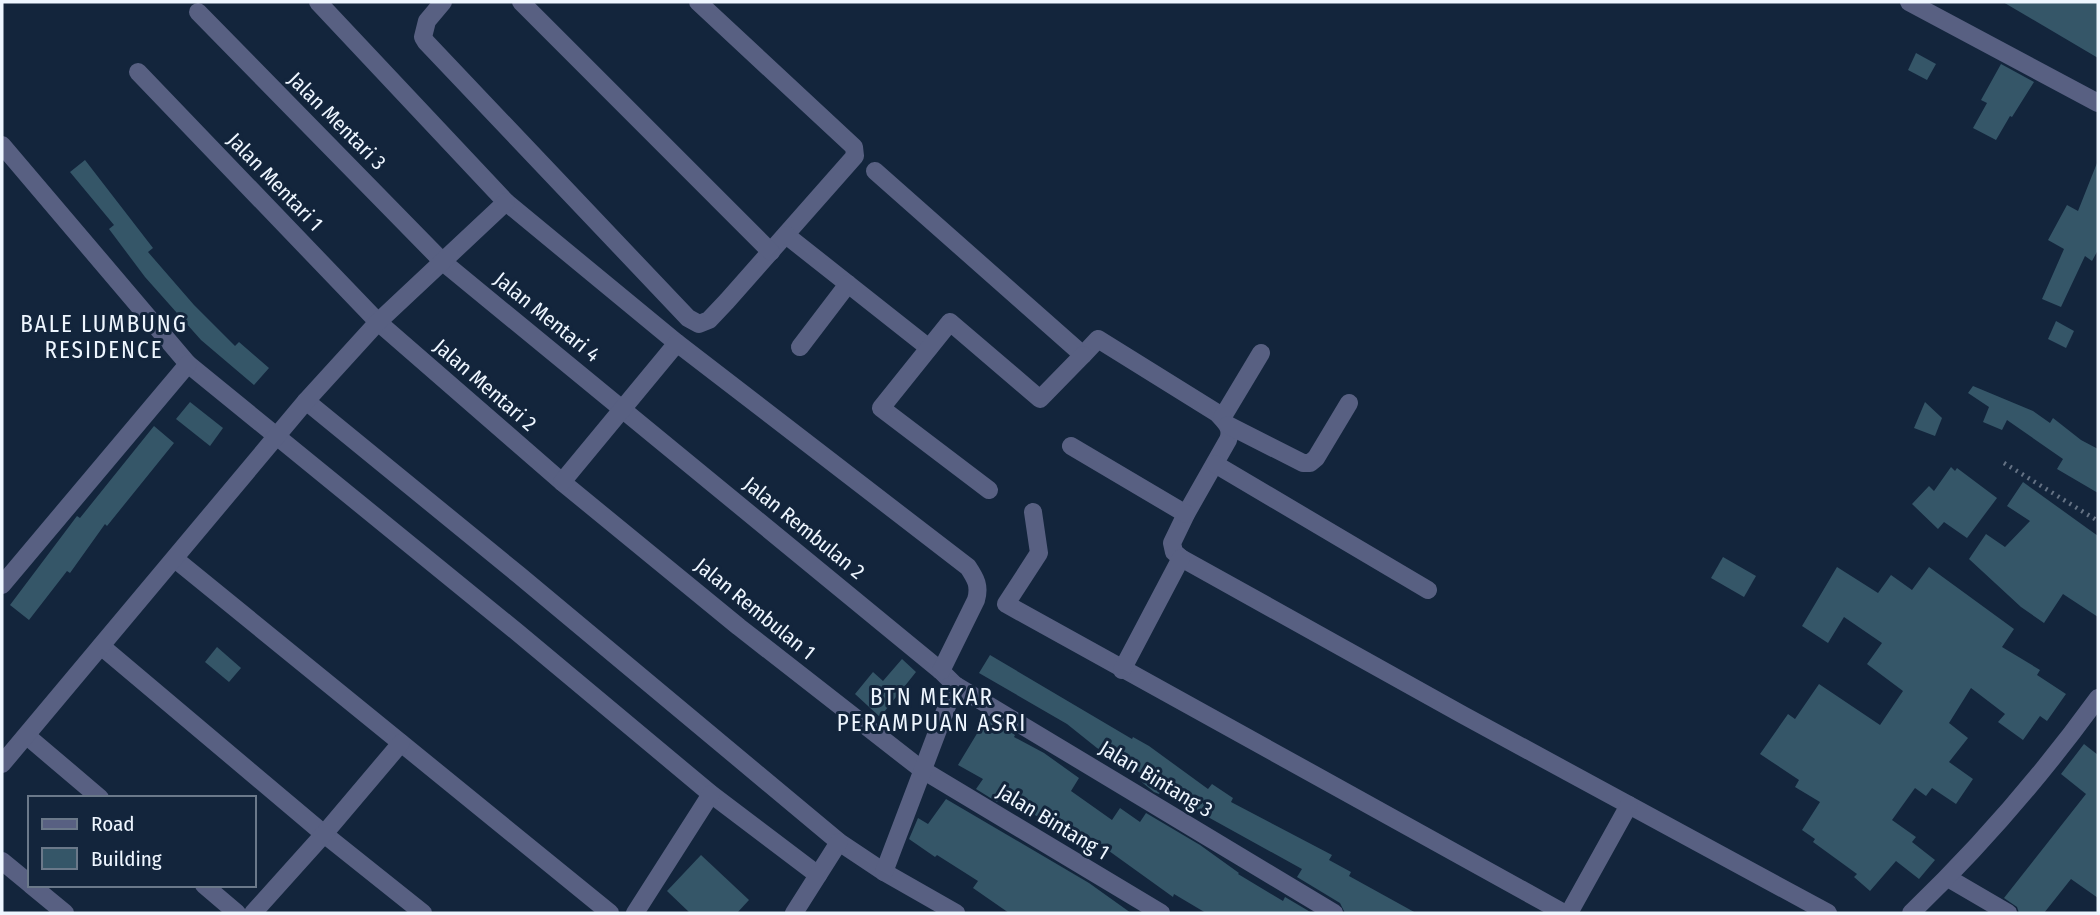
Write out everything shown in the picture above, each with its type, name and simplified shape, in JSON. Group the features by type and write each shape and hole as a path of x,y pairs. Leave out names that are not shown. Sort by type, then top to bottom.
{"street":[{"path":"318,2 506,202 677,343 968,566 979,590 942,671"},
{"path":"443,2 427,21 423,37 426,42 688,318 699,324 709,320 855,156 854,148 698,2"},
{"path":"521,2 771,252"},
{"path":"1909,2 2098,103"},
{"name":"Jalan Mentari 3","path":"198,12 443,262"},
{"name":"Jalan Mentari 1","path":"138,72 378,322"},
{"path":"2,145 188,364 711,794 818,875"},
{"path":"875,171 1083,355"},
{"path":"2,764 306,401 378,322 506,202"},
{"path":"786,235 929,348"},
{"name":"Jalan Mentari 4","path":"443,262 622,408"},
{"path":"800,347 848,284"},
{"name":"Jalan Mentari 2","path":"378,322 562,482"},
{"path":"989,490 881,408 950,322 1040,399 1098,339 1225,421 1303,463 1310,463 1316,458 1349,403"},
{"path":"562,482 677,343"},
{"path":"1225,421 1261,353"},
{"path":"2,585 188,364"},
{"path":"306,401 839,842 884,872 956,913"},
{"name":"Jalan Rembulan 2","path":"622,408 942,671 955,685"},
{"path":"1225,421 1231,433 1172,543 1174,552 1181,558 1828,913"},
{"path":"1071,446 1186,514"},
{"path":"1215,464 1428,590"},
{"name":"Jalan Rembulan 1","path":"562,482 739,627 921,769"},
{"path":"1033,512 1038,553 1006,604 1567,913 1629,805"},
{"path":"1122,670 1181,558"},
{"path":"175,559 610,913"},
{"path":"101,646 324,835 424,913"},
{"path":"884,872 955,685"},
{"name":"Jalan Bintang 3","path":"955,685 1334,913"},
{"path":"1911,913 2025,794 2098,698"},
{"path":"27,736 98,796"},
{"path":"253,913 324,835 401,743"},
{"name":"Jalan Bintang 1","path":"921,769 1161,913"},
{"path":"635,913 711,794"},
{"path":"794,913 839,842"},
{"path":"2,861 28,883"},
{"path":"1948,877 2008,913"},
{"path":"32,887 65,913"},
{"path":"206,887 237,913"}],"path":[{"path":"2004,463 2098,521"}],"building":[{"path":"2003,2 2098,2 2098,58"},
{"path":"1916,53 1936,64 1927,80 1908,70"},
{"path":"2001,64 2034,82 1996,140 1973,128 1987,103 1981,100"},
{"path":"85,160 153,248 148,252 194,305 235,346 239,342 269,368 254,385 201,340 145,277 109,229 114,225 70,172"},
{"path":"2097,163 2098,250 2092,261 2085,256 2061,307 2042,299 2064,249 2048,240 2067,205 2078,211"},
{"path":"2056,321 2074,331 2066,348 2048,339"},
{"path":"1973,386 2033,411 2050,423 2053,418 2081,440 2098,449 2098,493 2057,469 2063,459 2007,420 2002,430 1983,422 1989,407 1968,393"},
{"path":"190,402 223,428 210,446 176,419"},
{"path":"1925,402 1942,418 1935,436 1914,428"},
{"path":"154,426 174,443 29,620 10,605 77,516 80,518"},
{"path":"1951,467 1955,471 1957,468 1997,498 1967,538 1944,522 1938,529 1912,504 1929,486 1934,491"},
{"path":"2023,482 2098,536 2098,617 2063,594 2044,623 2021,607 1969,559 1986,534 2005,547 2030,521 2007,506"},
{"path":"1723,557 1756,576 1744,597 1711,578"},
{"path":"1837,567 1878,593 1891,575 1912,590 1929,567 2014,629 2002,647 2040,670 2037,675 2066,694 2047,721 2040,716 2023,740 1998,722 2005,714 1971,688 1949,723 1968,738 1949,762 1973,779 1956,804 1932,788 1926,796 1915,788 1892,820 1916,837 1912,842 1935,860 1919,879 1896,861 1870,891 1854,877 1857,874 1813,842 1815,839 1802,830 1820,802 1795,787 1799,780 1760,754 1788,714 1795,719 1819,684 1880,725 1903,691 1867,664 1882,643 1844,617 1828,643 1802,626"},
{"path":"217,647 241,668 229,682 205,662"},
{"path":"990,655 1132,739 1133,737 1149,746 1208,789 1212,784 1233,798 1231,802 1332,855 1329,860 1351,872 1349,876 1416,913 1345,913 1340,903 1297,877 1302,869 1161,791 1159,794 1154,792 1138,779 1141,775 1139,772 1097,748 1067,724 979,673"},
{"path":"902,659 916,672 880,717 855,694 873,672 883,681"},
{"path":"987,717 1079,778 1071,791 1112,820 1120,808 1140,822 1146,813 1200,845 1238,874 1283,901 1285,897 1312,913 1206,913 1174,894 1173,897 1084,833 1079,838 1000,797 997,802 976,789 983,779 958,765"},
{"path":"2084,744 2098,755 2098,898 2071,879 2044,913 2019,913 2017,907 2004,898 2086,794 2061,774"},
{"path":"946,799 1089,883 1131,913 1009,913 973,888 978,881 909,839 918,818 928,824"},
{"path":"701,855 749,900 737,913 690,913 667,891"}],"district":[{"name":"BALE LUMBUNG RESIDENCE","path":"104,337"},
{"name":"BTN MEKAR PERAMPUAN ASRI","path":"932,710"}]}
